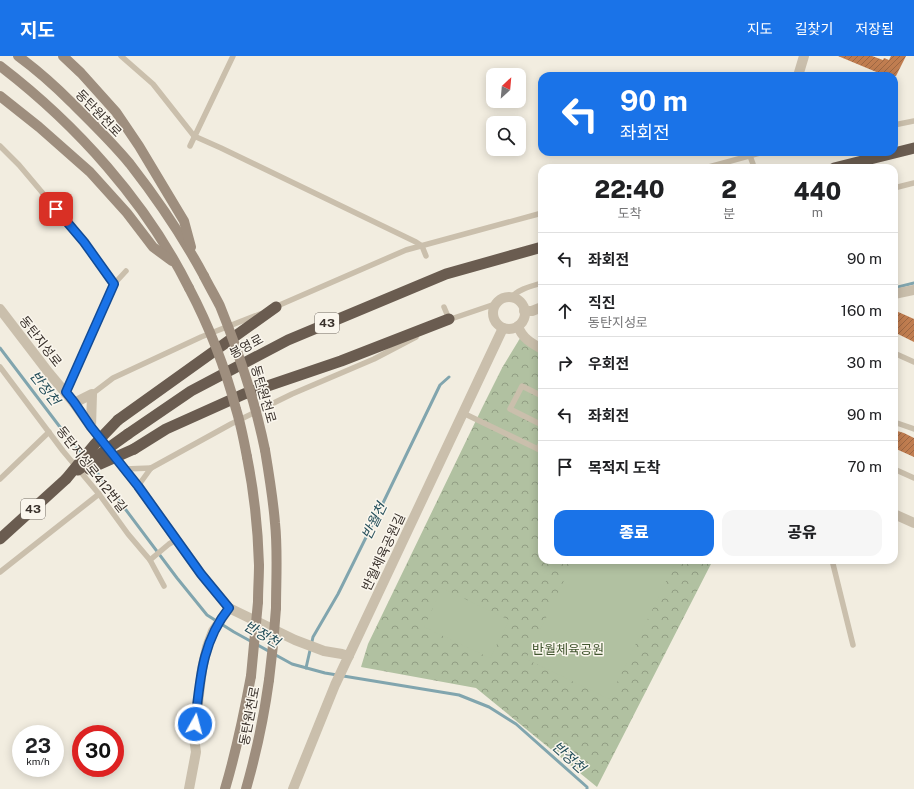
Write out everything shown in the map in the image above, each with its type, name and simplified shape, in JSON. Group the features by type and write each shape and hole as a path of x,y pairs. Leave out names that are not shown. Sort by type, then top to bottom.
{"highway":[{"path":"898,152 914,148"},
{"path":"850,164 882,156"},
{"name":"봉영로","path":"0,539 66,479 191,391 288,340 446,274 538,248"},
{"path":"66,479 95,444 118,420 276,307"},
{"path":"66,479 134,449 166,429 244,394 341,361 449,319"},
{"path":"0,534 19,522"}],"main road":[{"name":"동탄원천로","path":"18,56 57,89 92,122 129,164 165,212 194,256 219,305 244,370 258,418 265,450 276,524 277,568 276,608 269,680 252,769 246,789"},
{"path":"63,56 81,73 116,112 139,146 184,221 194,256"},
{"name":"동탄원천로","path":"0,66 48,106 82,139 120,181 155,230 178,266 206,324 222,362 236,409 253,488 259,565 258,602 251,676 225,789"},
{"path":"0,96 39,127 90,172 127,213 153,247 178,266"}],"street":[{"path":"799,72 804,56"},
{"path":"898,293 914,290"},
{"path":"508,297 518,300 524,311 523,320 518,326 510,329 503,328 497,324 494,318 493,311 495,304 501,299 508,297"},
{"name":"동탄지성로","path":"0,309 138,486 172,542 201,574 227,610"},
{"path":"524,311 538,309"},
{"path":"518,326 522,335 538,346"},
{"name":"반월체육공원길","path":"293,789 335,684 503,328"},
{"path":"74,402 92,394 91,427"},
{"path":"898,516 914,523"},
{"path":"189,789 196,752 194,738 202,669 207,647 213,631 227,610 320,650 342,654 348,659"}],"lane":[{"path":"121,56 153,84 194,136 422,246 426,256"},
{"path":"190,146 233,56"},
{"path":"898,124 914,121"},
{"path":"0,146 19,165 84,242 114,284"},
{"path":"720,164 750,156 753,164"},
{"path":"898,187 914,183"},
{"path":"92,394 113,378 201,337 276,307 406,250 538,214"},
{"path":"66,392 114,284 126,271"},
{"path":"511,298 514,294 521,290 538,284"},
{"path":"138,486 151,468 231,424 292,394 374,359 449,319 495,304"},
{"path":"444,307 449,319"},
{"path":"898,355 914,362"},
{"name":"동탄지성로412번길","path":"0,368 63,451 99,494 128,534 152,558 164,586"},
{"path":"538,394 522,386 510,409 538,423"},
{"path":"463,413 538,449"},
{"path":"898,423 914,429"},
{"path":"0,479 49,432"},
{"path":"125,469 151,468"},
{"path":"898,471 914,478"},
{"path":"0,572 99,494"},
{"path":"152,558 172,542"},
{"path":"833,564 853,646"}],"green space":[{"name":"반월체육공원","path":"522,335 538,346 538,564 711,564 597,787 476,688 361,667 368,644 502,368"},
{"path":"572,564 674,565 609,699 526,659"},
{"path":"442,588 509,620 490,658 424,627"}],"building":[{"path":"838,56 872,56 883,60 884,58 889,60 891,56 906,56 898,72 876,72"},
{"path":"898,312 914,319 914,342 898,334"},
{"path":"898,431 914,438 914,457 898,450"}],"waterway":[{"name":"반월천","path":"898,287 914,283"},
{"name":"반정천","path":"0,348 83,455"},
{"name":"반월천","path":"306,668 313,637 338,594 440,385 449,377"},
{"name":"반정천","path":"94,469 207,615 234,632 292,664 325,673 459,695 489,707 516,724 587,787 587,789"}],"route":[{"path":"56,209 84,242 114,284 66,392 91,427 138,486 201,574 229,608 213,631 207,647 202,669 195,724"}]}
